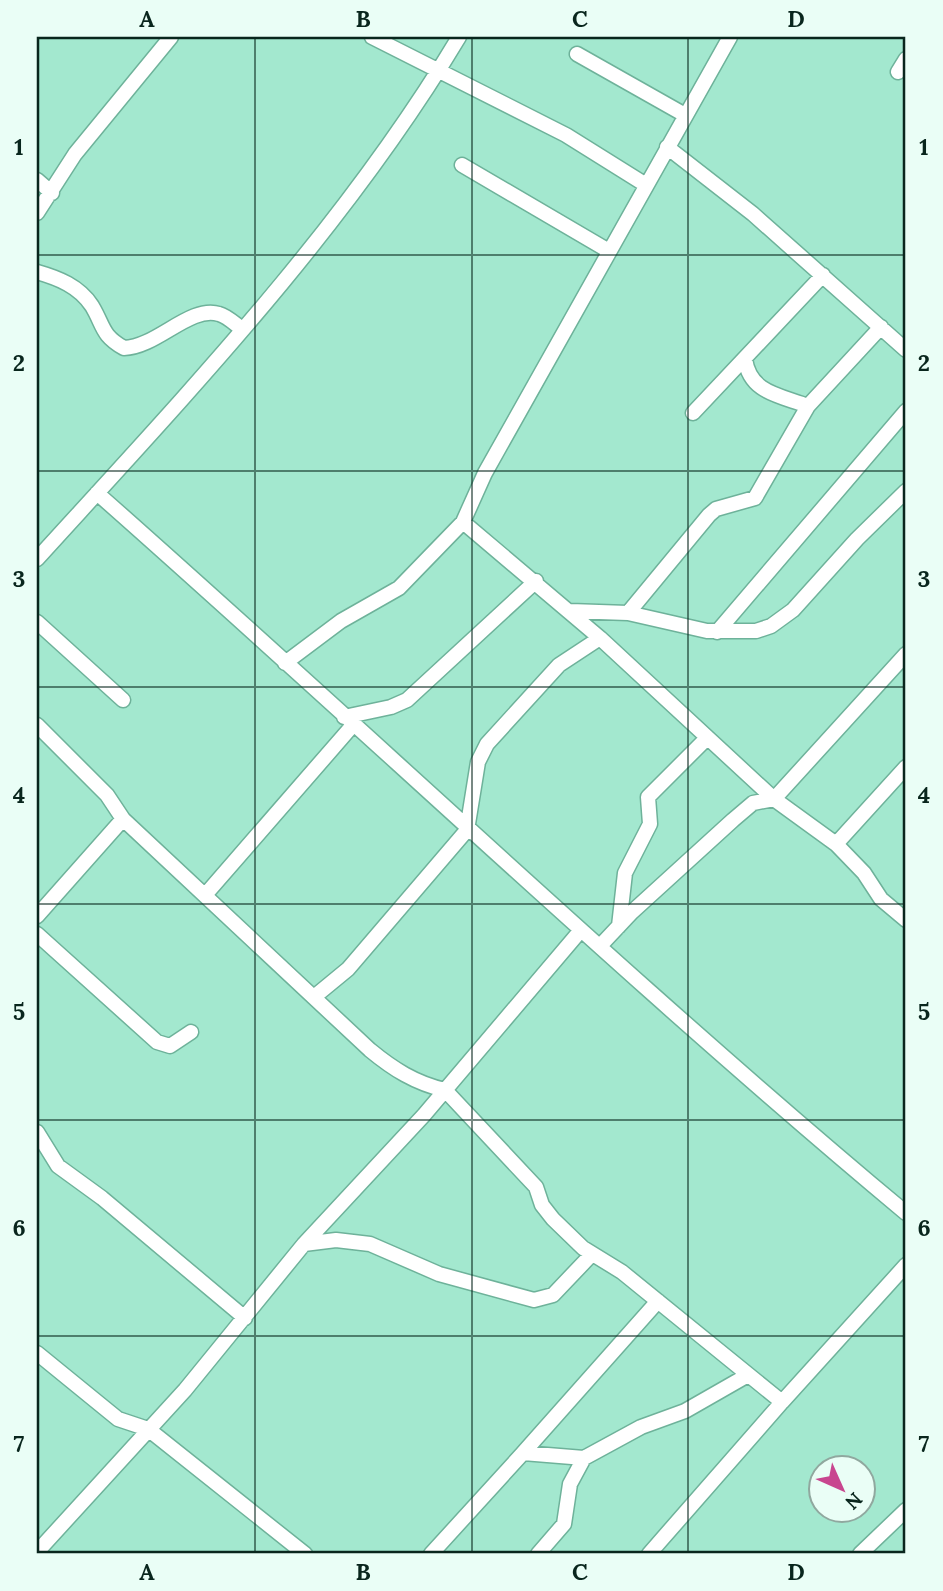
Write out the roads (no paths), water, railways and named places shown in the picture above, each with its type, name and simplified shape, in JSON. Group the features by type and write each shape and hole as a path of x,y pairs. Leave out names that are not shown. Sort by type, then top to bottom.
{"street":[{"path":"37,213 52,194 75,155 171,37"},
{"path":"372,37 566,135 646,185"},
{"path":"37,559 242,329 345,203 439,72 459,37"},
{"path":"285,663 332,627 399,588 463,522 485,473 730,37"},
{"path":"577,54 685,115"},
{"path":"898,72 906,59"},
{"path":"667,147 753,214 906,350"},
{"path":"462,165 609,251"},
{"path":"37,180 52,194"},
{"path":"37,272 71,285 93,307 103,333 124,348 149,344 204,313 220,314 242,329"},
{"path":"693,413 823,275"},
{"path":"628,613 709,515 716,509 746,503 761,491 808,406 881,327"},
{"path":"745,359 751,380 760,388 808,406"},
{"path":"717,632 906,411"},
{"path":"570,611 628,613 717,632 756,631 783,618 906,491"},
{"path":"97,493 467,830 770,1099 906,1213"},
{"path":"463,522 570,611 774,799 836,844 864,873 881,899 906,920"},
{"path":"206,894 348,721 407,701 536,581"},
{"path":"37,622 122,700"},
{"path":"314,997 348,969 467,830 482,751 559,664 600,638"},
{"path":"600,946 743,811 763,799 774,799 906,654"},
{"path":"37,725 107,795 123,819 395,1071 427,1086 445,1090 536,1186 542,1205 552,1219 592,1254 622,1272 782,1402"},
{"path":"619,926 625,873 650,824 648,797 707,738"},
{"path":"836,844 906,766"},
{"path":"37,916 123,819"},
{"path":"37,1552 185,1390 304,1244 377,1168 581,930"},
{"path":"37,934 157,1042 170,1046 191,1032"},
{"path":"37,1132 58,1166 103,1198 245,1318"},
{"path":"304,1244 336,1240 370,1244 439,1274 534,1300 553,1295 592,1254"},
{"path":"649,1554 906,1265"},
{"path":"431,1554 657,1301"},
{"path":"37,1353 118,1419 148,1429 305,1554"},
{"path":"538,1554 564,1524 570,1484 584,1458 641,1427 685,1411 748,1375"},
{"path":"523,1452 584,1458"},
{"path":"860,1554 906,1510"}]}
